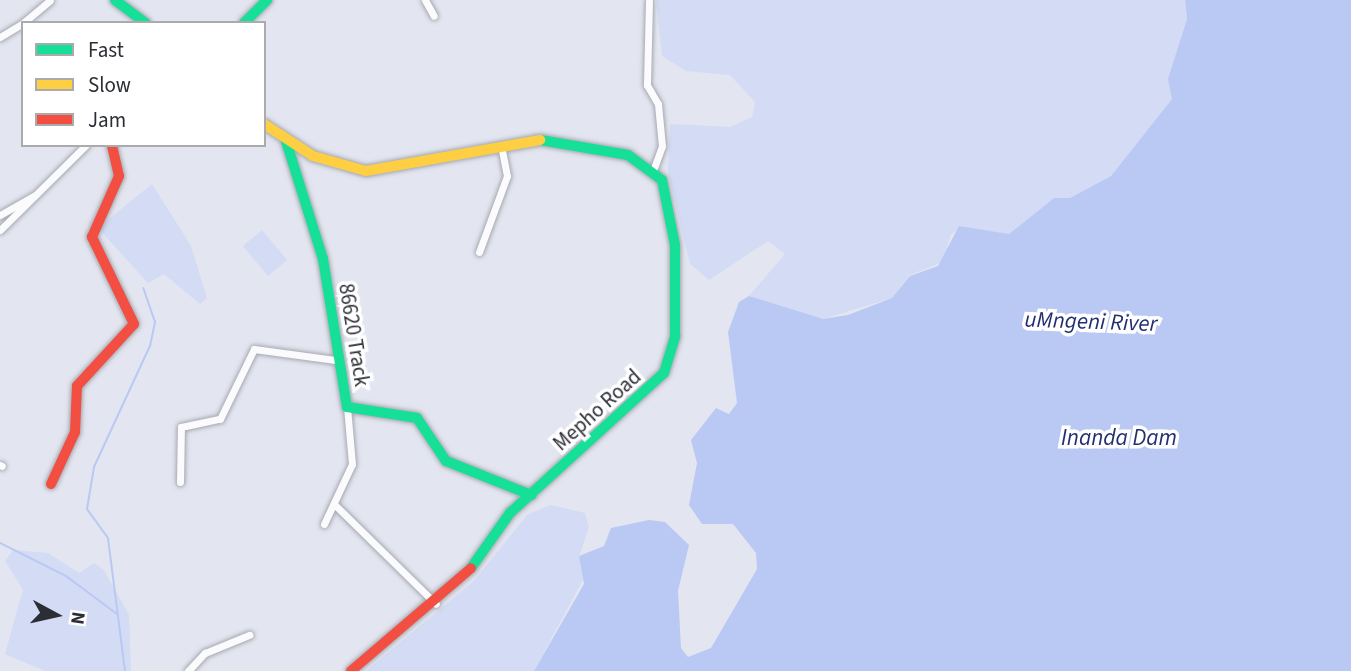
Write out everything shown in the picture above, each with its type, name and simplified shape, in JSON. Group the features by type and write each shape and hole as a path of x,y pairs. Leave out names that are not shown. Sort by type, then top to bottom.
{"street":[{"path":"25,21 50,0"},
{"path":"116,0 143,21"},
{"path":"246,21 267,0"},
{"path":"425,0 434,16"},
{"path":"266,126 286,141 341,167 374,171 501,146 559,139 628,155 654,168 662,146 657,104 647,85 649,1"},
{"path":"0,37 21,24"},
{"name":"86620 Track","path":"286,141 323,259 335,360 347,407 417,418 446,461 531,495"},
{"path":"479,252 507,176 501,146"},
{"path":"0,230 84,147"},
{"path":"51,484 75,432 77,386 134,324 92,237 118,176 111,147"},
{"name":"Mepho Road","path":"351,671 436,604 531,495 650,390 670,358 678,267 667,193 654,168"},
{"path":"0,215 35,195"},
{"path":"180,482 181,427 220,419 254,349 335,360"},
{"path":"324,524 352,464 347,407"},
{"path":"335,505 436,604"},
{"path":"188,671 205,653 249,635"}],"shaded area":[{"path":"656,0 1185,0 1187,19 1170,75 1172,99 1111,176 1070,198 1054,198 1009,234 963,227 951,234 943,262 910,275 892,298 823,319 780,311 749,296 785,254 768,241 709,280 690,264 668,172 670,124 730,127 752,117 755,102 730,75 686,71 662,56"},
{"path":"152,184 191,246 207,298 200,304 164,274 148,283 98,228"},
{"path":"262,230 287,260 268,276 243,246"},
{"path":"550,505 585,513 589,527 579,556 586,574 534,671 366,671 474,581 527,515"},
{"path":"13,550 48,553 79,573 94,563 104,570 129,615 131,671 45,671 5,654 23,590 5,561"}],"water":[{"name":"Inanda Dam","path":"1185,0 1351,0 1351,671 534,671 584,584 579,556 604,546 611,528 649,520 665,522 689,545 678,591 681,648 688,657 711,648 757,569 756,553 733,524 702,524 689,505 697,463 691,440 716,408 729,414 737,403 728,332 739,302 749,296 823,319 848,315 892,298 910,276 938,266 959,226 1009,234 1054,198 1070,198 1111,176 1172,99 1168,79 1187,19"}],"waterway":[{"path":"125,671 108,538 87,509 94,467 150,346 155,322 143,288"},
{"path":"0,543 66,576 117,614"}],"traffic: fast":[{"path":"115,0 143,21"},
{"path":"246,21 267,0"},
{"path":"471,568 510,513 664,373 675,336 675,245 662,180 628,155 540,140"},
{"path":"286,141 323,259 347,407 417,418 446,461 531,495"}],"traffic: slow":[{"path":"266,125 313,156 366,171 540,140"}],"traffic: jam":[{"path":"51,484 75,432 77,386 134,324 92,237 119,176 112,147"},
{"path":"351,671 471,568"}],"water label":[{"name":"uMngeni River","path":"1091,322"}]}
